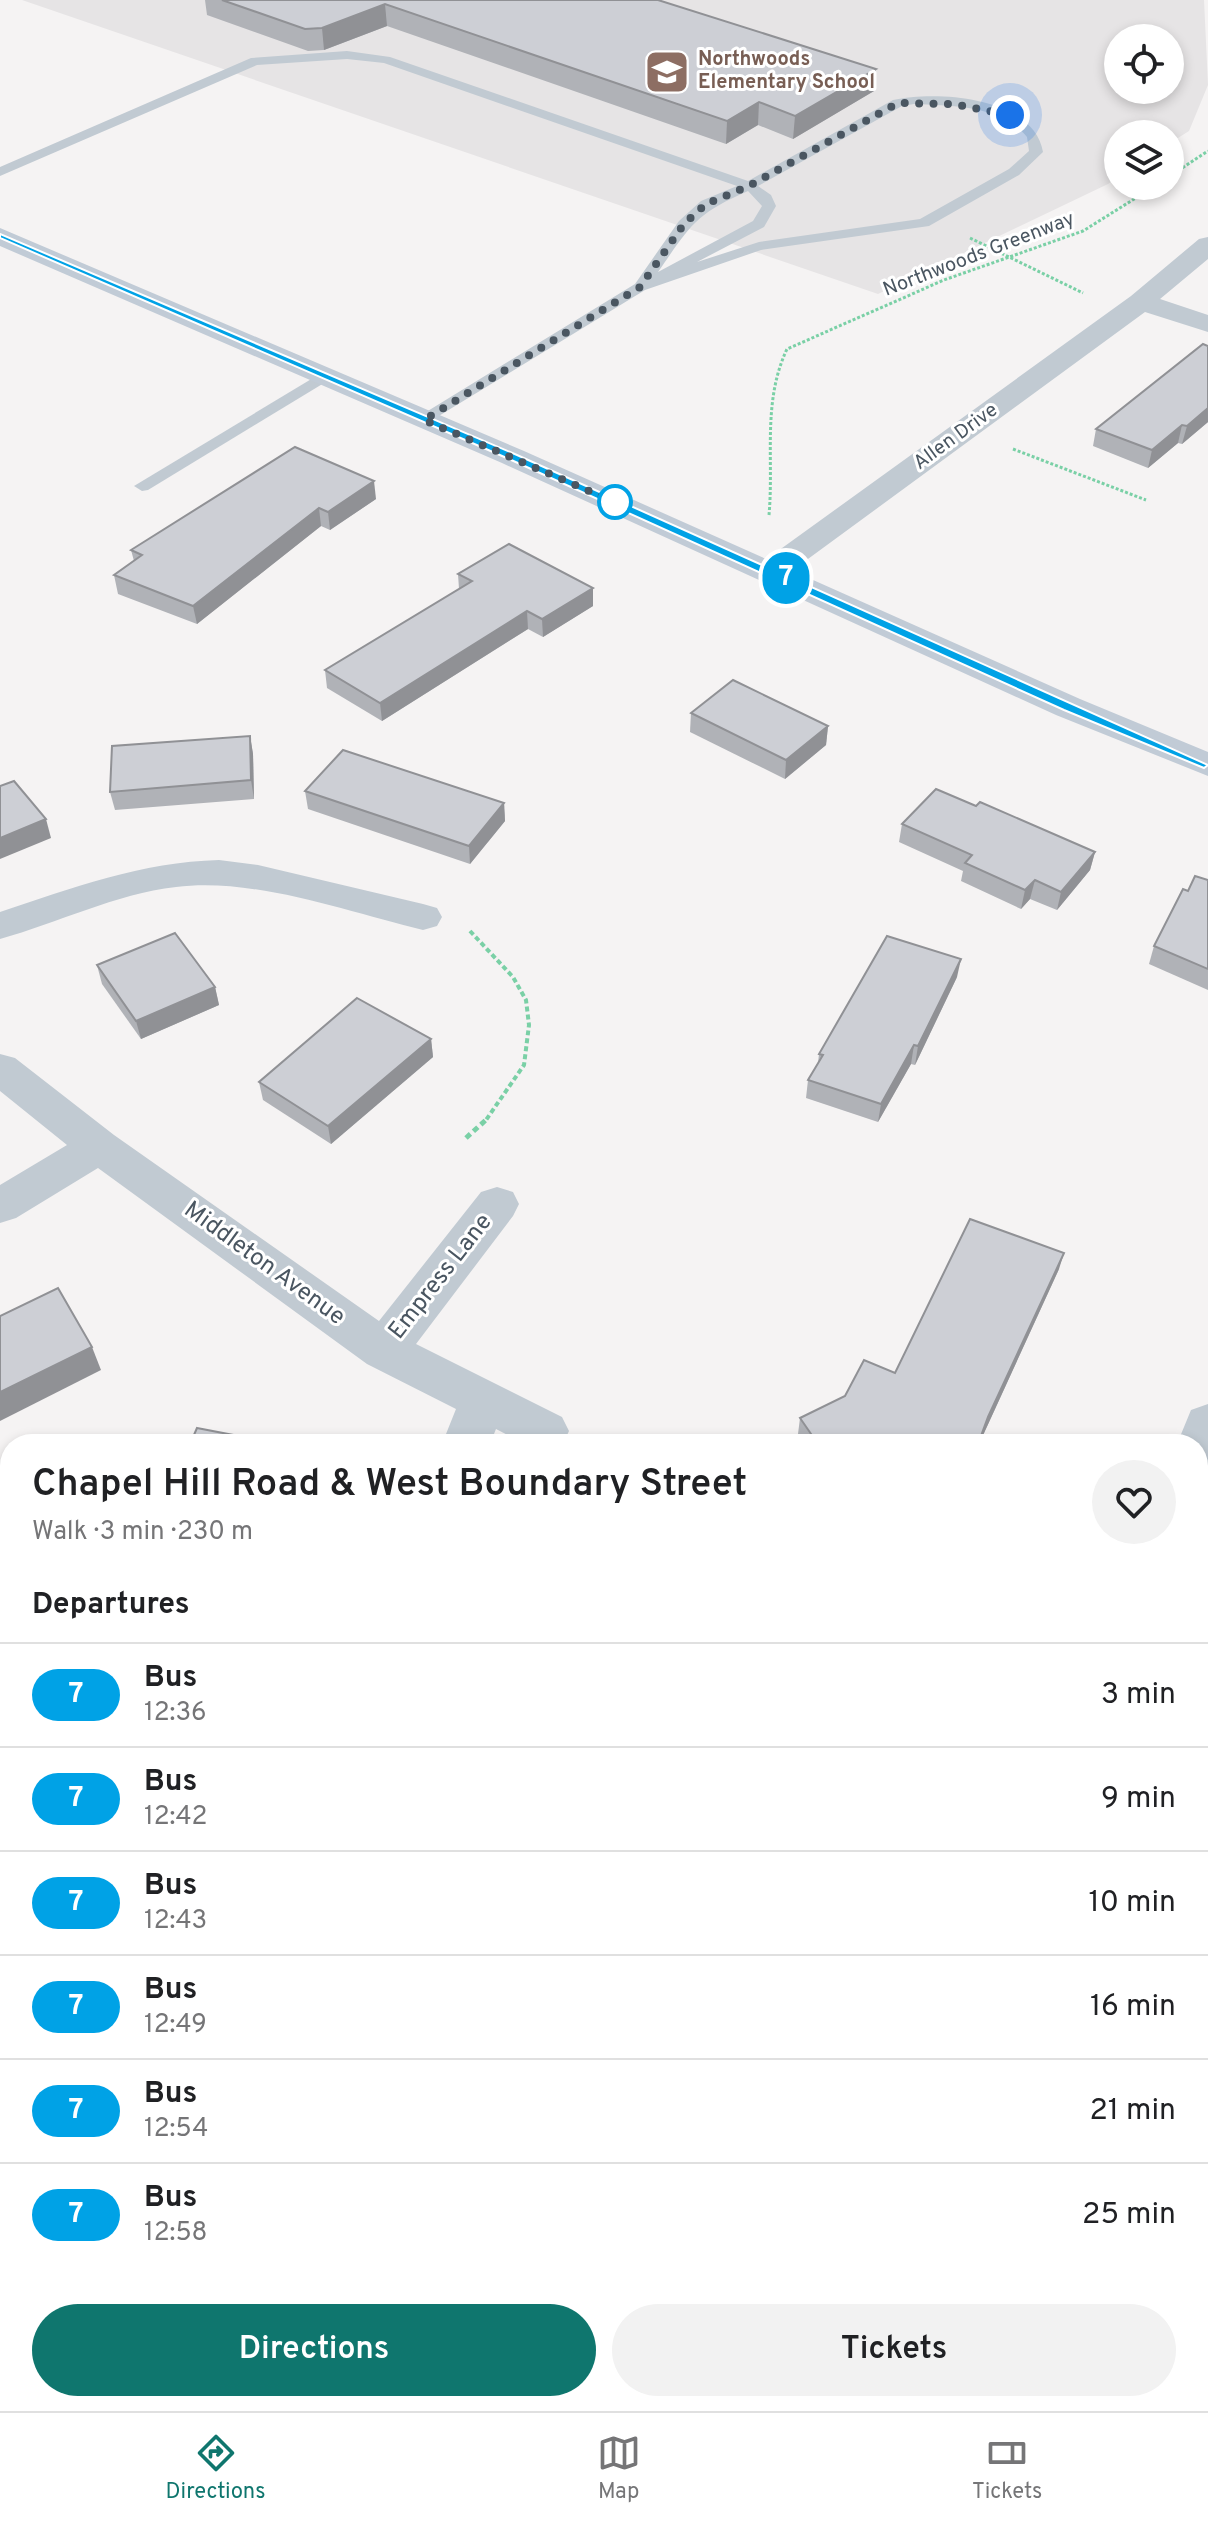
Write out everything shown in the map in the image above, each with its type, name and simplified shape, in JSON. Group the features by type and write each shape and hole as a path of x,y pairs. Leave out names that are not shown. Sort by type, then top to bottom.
{"main road":[{"path":"0,236 771,571 1068,707 1208,765"}],"street":[{"name":"Allen Drive","path":"771,571 1141,302 1208,245"},
{"path":"1141,302 1208,324"},
{"path":"0,926 109,889 176,874 219,873 258,878 423,917"},
{"name":"Middleton Avenue","path":"0,1069 99,1147 384,1350 545,1431"},
{"path":"0,1206 99,1147"},
{"name":"Empress Lane","path":"384,1350 497,1204"},
{"path":"470,1434 484,1399"}],"lane":[{"path":"0,172 255,61 319,56 386,60 749,186 766,198 769,206 759,224 640,287 424,420"},
{"path":"906,101 953,104 1010,115 1024,124 1037,142 1036,152 1014,172 924,223 759,246 640,287 693,214 906,101"},
{"path":"142,486 323,377"}],"path":[{"path":"1184,167 1208,151"},
{"name":"Northwoods Greenway","path":"769,515 772,410 780,366 787,349 944,280 1083,231 1133,200"},
{"path":"985,244 1091,297"},
{"path":"1010,448 1146,500"},
{"path":"423,917 467,928 513,977 526,1000 529,1025 524,1065 485,1122 466,1138"}],"shaded area":[{"path":"22,0 1204,0 1208,85 1189,131 1184,134 1184,120 1104,120 1104,186 878,294"}],"building":[{"name":"Northwoods Elementary School","path":"222,0 658,0 876,69 795,116 759,102 727,121 385,4 322,28 305,29"},
{"path":"1203,344 1208,346 1208,408 1187,426 1182,425 1152,450 1096,429"},
{"path":"295,447 374,481 328,512 319,508 193,606 114,575 142,555 131,550"},
{"path":"509,544 593,588 542,619 527,611 380,703 325,670 472,581 458,574"},
{"path":"733,680 828,726 786,760 691,713"},
{"path":"250,736 251,780 110,792 112,746"},
{"path":"343,750 504,803 469,846 305,791"},
{"path":"14,781 46,819 0,838 0,786"},
{"path":"936,789 976,806 980,802 1095,852 1061,892 1035,880 1025,890 965,863 972,855 902,824"},
{"path":"1195,876 1208,880 1208,969 1154,946 1183,889 1188,891"},
{"path":"175,933 215,987 136,1021 97,965"},
{"path":"887,936 961,959 918,1046 914,1045 881,1104 808,1080 823,1055 819,1054"},
{"path":"357,998 431,1039 328,1126 259,1082"},
{"path":"970,1219 1064,1253 982,1434 811,1434 800,1418 845,1396 864,1360 895,1373"},
{"path":"58,1288 92,1347 0,1392 0,1316"},
{"path":"197,1428 228,1434 194,1434"}],"bus line":[{"name":"7","path":"0,236 386,405 513,457 1151,744 1208,765"}],"place":[{"name":"Northwoods Elementary School","path":"667,72"}],"route":[{"path":"615,502 424,420 640,287 684,224 706,204 749,186 898,103 914,100 953,104 1010,115"}]}
